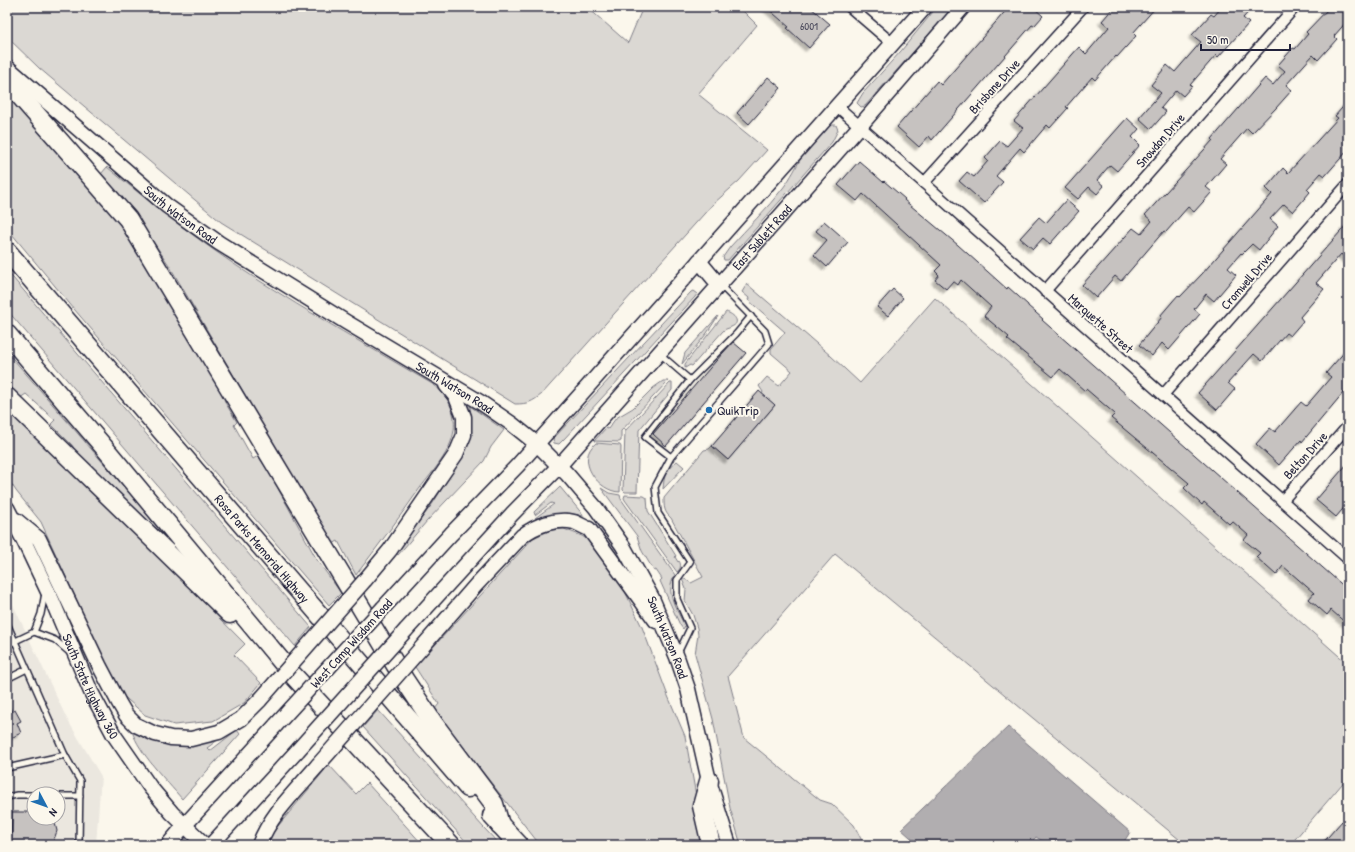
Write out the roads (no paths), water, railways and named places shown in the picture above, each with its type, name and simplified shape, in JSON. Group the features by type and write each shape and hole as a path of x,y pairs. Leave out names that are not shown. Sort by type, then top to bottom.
{"highway":[{"path":"7,81 128,219 404,679 434,724 494,804 500,825"},
{"name":"Rosa Parks Memorial Highway","path":"7,251 500,825 519,845"},
{"path":"7,334 103,446 292,674 451,845"},
{"path":"7,397 292,674"},
{"path":"709,781 702,806 711,845"}],"main road":[{"path":"537,444 925,7"},
{"name":"East Sublett Road","path":"559,466 860,126 963,7"},
{"name":"South Watson Road","path":"7,67 174,211 219,243 346,322 480,402 512,424 537,444 559,466 596,508 623,546 652,598 677,657 688,689 709,781 729,845"},
{"path":"699,261 720,285"},
{"path":"9,512 39,539 106,678 126,715 136,725 155,734 171,738 191,739 219,732 241,718 260,700 365,580 390,550 456,454 464,435 464,417 456,397 437,376"},
{"name":"West Camp Wisdom Road","path":"168,845 450,534 537,444"},
{"path":"212,845 406,630 559,466"},
{"name":"South State Highway 360","path":"9,512 45,587 91,692 114,735 150,786 172,813 205,845"},
{"path":"259,845 268,825 277,812 422,646 522,536 542,524 573,522 589,529 668,638"}],"street":[{"path":"850,7 893,44"},
{"name":"Brisbane Drive","path":"924,183 1083,7"},
{"name":"Snowdon Drive","path":"1045,291 1295,7"},
{"name":"Marquette Street","path":"837,106 1348,559"},
{"name":"Cromwell Drive","path":"1163,395 1348,184"},
{"name":"Belton Drive","path":"1282,501 1348,426"}],"lane":[{"path":"677,657 690,628 677,599 678,580 690,562 658,514 655,487 671,457 769,344 765,331 720,285"},
{"path":"671,457 645,437 690,380 752,316"},
{"path":"658,353 690,380"},
{"path":"7,645 34,632 41,614 45,587"},
{"path":"7,623 65,755 80,781 79,845"},
{"path":"34,632 55,640 76,658"},
{"path":"7,679 27,669"},
{"path":"7,768 65,755"},
{"path":"7,797 26,795"},
{"path":"66,796 80,796"}],"place":[{"name":"QuikTrip","path":"709,410"}]}
